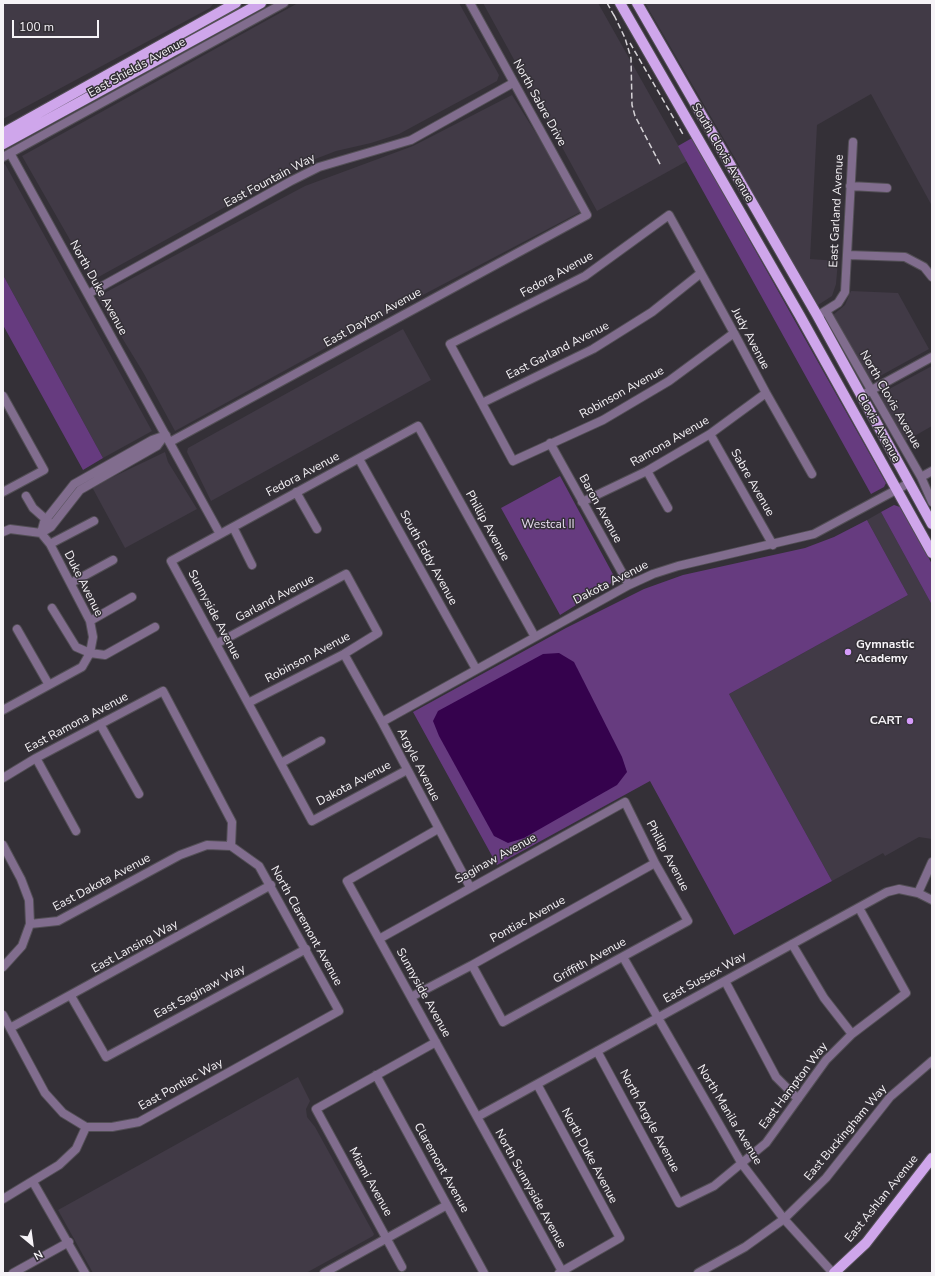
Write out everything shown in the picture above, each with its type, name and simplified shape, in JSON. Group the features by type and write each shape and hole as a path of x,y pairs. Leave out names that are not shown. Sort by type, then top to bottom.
{"main road":[{"name":"East Shields Avenue","path":"3,144 261,3"},
{"name":"South Clovis Avenue","path":"620,3 800,316"},
{"name":"South Clovis Avenue","path":"637,3 816,315"},
{"name":"East Shields Avenue","path":"3,133 231,4"},
{"path":"700,141 713,151 740,195 745,197 748,196"},
{"path":"735,202 745,204 766,238 772,239"},
{"path":"767,258 781,270 807,313 816,315"},
{"name":"Clovis Avenue","path":"816,315 932,524"},
{"name":"Clovis Avenue","path":"800,316 932,553"},
{"name":"East Ashlan Avenue","path":"834,1273 870,1238 932,1158"}],"street":[{"name":"East Shields Avenue","path":"7,155 284,3"},
{"name":"North Sabre Drive","path":"470,3 587,215"},
{"path":"231,4 235,17"},
{"name":"East Fountain Way","path":"88,294 312,170 411,140 513,82"},
{"name":"East Garland Avenue","path":"816,315 826,311 838,303 845,292 853,142"},
{"name":"North Duke Avenue","path":"7,155 88,294 170,442"},
{"path":"850,186 887,188"},
{"name":"East Dayton Avenue","path":"170,442 587,215"},
{"name":"Judy Avenue","path":"668,215 812,474"},
{"name":"Fedora Avenue","path":"482,403 450,344 585,276 668,215"},
{"path":"848,255 905,257 924,266 932,277"},
{"name":"East Garland Avenue","path":"482,403 593,349 652,312 701,273"},
{"name":"North Clovis Avenue","path":"826,311 920,477 932,502"},
{"name":"Robinson Avenue","path":"482,403 513,461 603,420 669,381 734,333"},
{"path":"861,396 932,357"},
{"name":"Ramona Avenue","path":"582,502 647,471 710,434 766,393"},
{"path":"3,396 44,470 3,492"},
{"name":"Fedora Avenue","path":"220,534 418,426"},
{"name":"Phillip Avenue","path":"418,426 535,637"},
{"name":"Sabre Avenue","path":"710,434 773,545"},
{"path":"3,532 10,530 41,533 74,484 152,440 166,435"},
{"path":"170,442 220,534"},
{"name":"Baron Avenue","path":"550,443 629,585"},
{"name":"South Eddy Avenue","path":"359,459 476,669"},
{"path":"647,471 668,508"},
{"path":"920,477 932,471"},
{"name":"Dakota Avenue","path":"382,722 629,585 653,574 678,566 773,545 814,534 909,483"},
{"path":"296,492 317,529"},
{"path":"26,496 33,508 49,522"},
{"path":"50,544 94,521"},
{"path":"233,527 252,565"},
{"name":"Duke Avenue","path":"3,710 82,667 90,653 93,638 90,621 50,544 41,533"},
{"name":"Sunnyside Avenue","path":"220,534 172,561 312,820"},
{"path":"71,583 113,560"},
{"name":"Robinson Avenue","path":"248,703 344,654 378,633 346,574"},
{"name":"Garland Avenue","path":"216,644 346,574"},
{"path":"90,621 132,597"},
{"path":"52,608 76,647 90,653 105,655 155,627"},
{"path":"17,629 49,685"},
{"name":"Argyle Avenue","path":"344,654 470,887"},
{"name":"East Ramona Avenue","path":"3,778 36,758 163,691 232,822 232,846"},
{"path":"100,724 139,794"},
{"path":"281,763 320,741"},
{"path":"36,758 76,831"},
{"name":"Dakota Avenue","path":"312,820 407,770"},
{"name":"Phillip Avenue","path":"625,802 688,921"},
{"name":"Saginaw Avenue","path":"379,938 625,802"},
{"name":"Sunnyside Avenue","path":"438,829 347,881 477,1117"},
{"path":"3,845 21,879 29,900 30,924 22,946 3,967"},
{"name":"East Dakota Avenue","path":"30,924 58,921 180,855 207,845 232,846"},
{"name":"North Claremont Avenue","path":"232,846 259,866 339,1011"},
{"path":"932,862 918,893 932,900"},
{"name":"Pontiac Avenue","path":"411,996 472,965 656,863"},
{"name":"East Lansing Way","path":"10,1028 71,996 270,885"},
{"name":"East Sussex Way","path":"477,1117 892,890 906,890 918,893"},
{"name":"East Hampton Way","path":"679,1203 714,1186 766,1143 826,1060 852,1034 906,993 859,908"},
{"name":"Griffith Avenue","path":"472,965 503,1022 688,921"},
{"path":"792,944 824,998 852,1034"},
{"name":"East Saginaw Way","path":"71,996 106,1057 306,949"},
{"name":"North Manila Avenue","path":"623,957 742,1164 784,1219 834,1273"},
{"path":"725,981 776,1077 798,1099"},
{"name":"East Pontiac Way","path":"86,1126 112,1127 139,1122 339,1011"},
{"path":"3,1015 45,1092 63,1113 86,1126 76,1149 60,1165 3,1199"},
{"path":"376,1076 436,1042"},
{"name":"North Argyle Avenue","path":"597,1051 679,1203"},
{"name":"East Buckingham Way","path":"698,1273 745,1247 784,1219 826,1178 890,1098 932,1061"},
{"name":"Miami Avenue","path":"376,1076 316,1109 402,1267"},
{"name":"Claremont Avenue","path":"376,1076 484,1273"},
{"name":"North Duke Avenue","path":"537,1084 620,1238 561,1273"},
{"name":"North Sunnyside Avenue","path":"477,1117 561,1273"},
{"path":"33,1182 69,1242 85,1273"},
{"path":"325,1273 447,1205"},
{"path":"13,1273 69,1242"}],"shaded area":[{"path":"3,3 214,3 210,8 3,119"},
{"path":"298,3 459,3 499,75 497,81 399,134 371,143 336,151 305,163 93,280 22,156"},
{"path":"483,3 598,3 687,161 597,211"},
{"path":"645,3 932,3 932,206 871,94 817,125 810,259 838,261 836,284 832,296 818,305 809,288 808,301 735,170 740,167"},
{"path":"512,95 584,210 400,307 175,431 143,372 97,297 305,186 413,146"},
{"path":"5,164 152,431 103,458 3,275 3,165"},
{"path":"851,291 898,293 929,349 871,381 833,315 845,305"},
{"path":"403,329 431,380 211,501 187,452 188,448"},
{"path":"932,366 932,426 904,442 878,395"},
{"path":"165,452 168,462 197,509 125,548 92,487"},
{"path":"881,512 932,605 932,839 919,837 885,856 883,853 832,881 729,694 908,595 867,520"},
{"path":"559,653 574,662 622,757 627,772 617,785 524,838 508,843 494,836 439,736 433,721 438,711 543,654"},
{"path":"298,1077 310,1101 306,1109 307,1117 315,1127 374,1234 373,1236 306,1273 93,1273 58,1210"}],"green space":[{"path":"692,138 886,483 884,487 871,494 678,146"},
{"path":"3,275 103,458 83,470 3,325"},
{"name":"Westcal II","path":"560,476 615,578 613,582 560,615 501,508"},
{"path":"894,505 900,507 932,564 932,605 881,512"},
{"path":"867,520 908,595 729,694 832,881 734,935 650,781 497,865 413,712 566,628 644,589 683,575 805,548 834,537"}],"railway":[{"path":"607,3 616,19"},
{"path":"614,15 625,38 631,58 632,105 635,116 661,166"},
{"path":"630,43 684,136"}],"place":[{"name":"Gymnastic Academy","path":"848,652"},
{"name":"CART","path":"910,721"}]}
